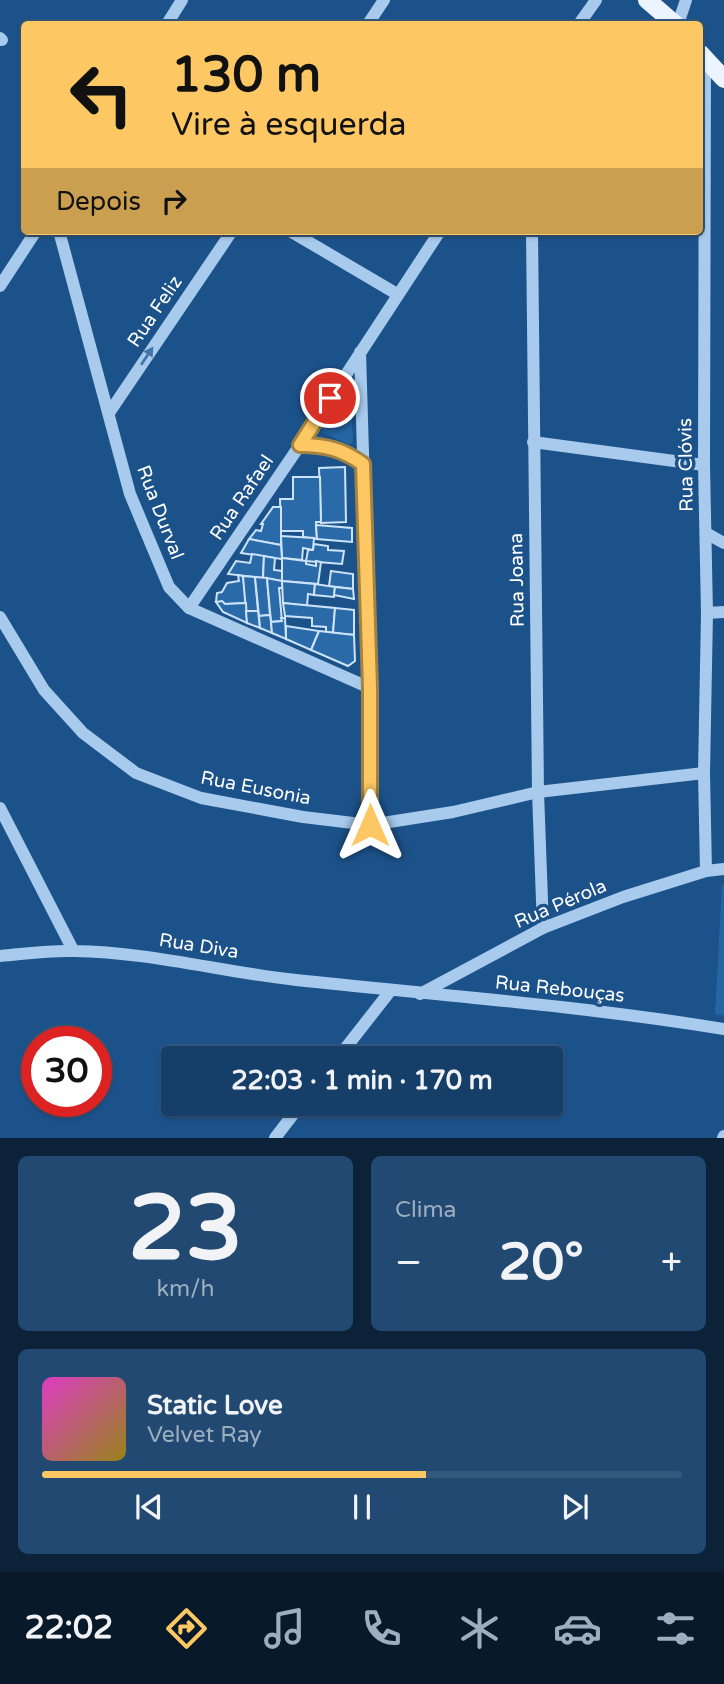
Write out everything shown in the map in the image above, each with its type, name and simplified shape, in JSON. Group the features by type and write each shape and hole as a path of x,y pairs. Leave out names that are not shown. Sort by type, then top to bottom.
{"main road":[{"path":"647,0 672,21"},
{"path":"703,57 724,79"}],"street":[{"path":"169,21 182,0"},
{"path":"370,21 384,0"},
{"path":"581,21 596,0"},
{"path":"677,21 686,0"},
{"path":"0,286 33,235"},
{"name":"Rua Durval","path":"60,235 130,494 169,587 188,608 370,688"},
{"name":"Rua Feliz","path":"109,413 229,235"},
{"path":"297,235 397,294"},
{"name":"Rua Rafael","path":"188,608 300,445 437,235"},
{"name":"Rua Joana","path":"532,235 542,928"},
{"name":"Rua Clóvis","path":"703,235 707,613 704,773 706,871"},
{"path":"360,352 370,688 370,825"},
{"path":"534,442 704,465"},
{"path":"300,445 325,445 346,452 363,464"},
{"path":"706,533 724,542"},
{"path":"707,613 724,612"},
{"name":"Rua Eusonia","path":"0,617 44,690 83,733 136,773 201,798 303,817 370,825 453,812 538,792 704,773"},
{"path":"0,808 73,950"},
{"name":"Rua Pérola","path":"419,994 542,928 623,897 706,871 724,870"},
{"name":"Rua Diva","path":"0,956 73,950 156,957 281,978 391,990"},
{"path":"347,1046 391,990"},
{"name":"Rua Rebouças","path":"391,990 515,1002 724,1028"},
{"path":"275,1138 292,1116"}],"shaded area":[{"path":"338,402 351,403 353,441 350,445 322,432"},
{"path":"724,885 724,1016 715,1014"}],"building":[{"path":"345,467 346,522 321,523 319,468"},
{"path":"293,477 320,477 321,522 316,522 317,539 303,537 303,531 281,531 280,499 293,499"},
{"path":"273,507 281,507 281,545 249,539 256,530 261,531 261,524"},
{"path":"316,525 352,528 352,542 317,539"},
{"path":"281,536 314,538 313,550 303,548 302,560 282,558"},
{"path":"249,539 281,545 282,559 241,553"},
{"path":"314,544 328,546 328,550 344,551 342,564 306,561 308,550 313,550"},
{"path":"252,554 264,556 263,578 228,574 236,561 250,563"},
{"path":"264,556 275,558 274,570 282,571 282,581 263,578"},
{"path":"282,558 306,561 306,564 316,566 316,561 321,562 318,584 282,581"},
{"path":"331,571 353,574 353,589 329,586"},
{"path":"238,575 243,576 246,603 216,602 217,593 222,592 227,583 239,581"},
{"path":"243,576 255,577 258,611 246,611"},
{"path":"255,577 267,578 270,615 259,616"},
{"path":"267,578 282,581 283,588 279,588 282,621 271,622"},
{"path":"282,581 315,584 314,595 308,594 307,606 283,603"},
{"path":"315,584 335,587 334,597 314,595"},
{"path":"335,587 353,589 354,599 334,595"},
{"path":"222,601 225,604 246,603 247,623 223,612 216,602"},
{"path":"283,603 335,608 333,633 326,632 326,627 312,626 312,618 285,616"},
{"path":"335,608 354,610 354,635 333,633"},
{"path":"246,611 258,611 260,628 247,623"},
{"path":"270,615 272,633 260,628 259,616"},
{"path":"281,618 285,618 286,639 272,633 271,622 282,621"},
{"path":"286,626 319,631 311,650 286,639"},
{"path":"319,631 354,635 355,661 348,666 311,650"}],"route":[{"path":"330,398 300,445 325,445 346,452 363,464 370,688 370,825"}]}
